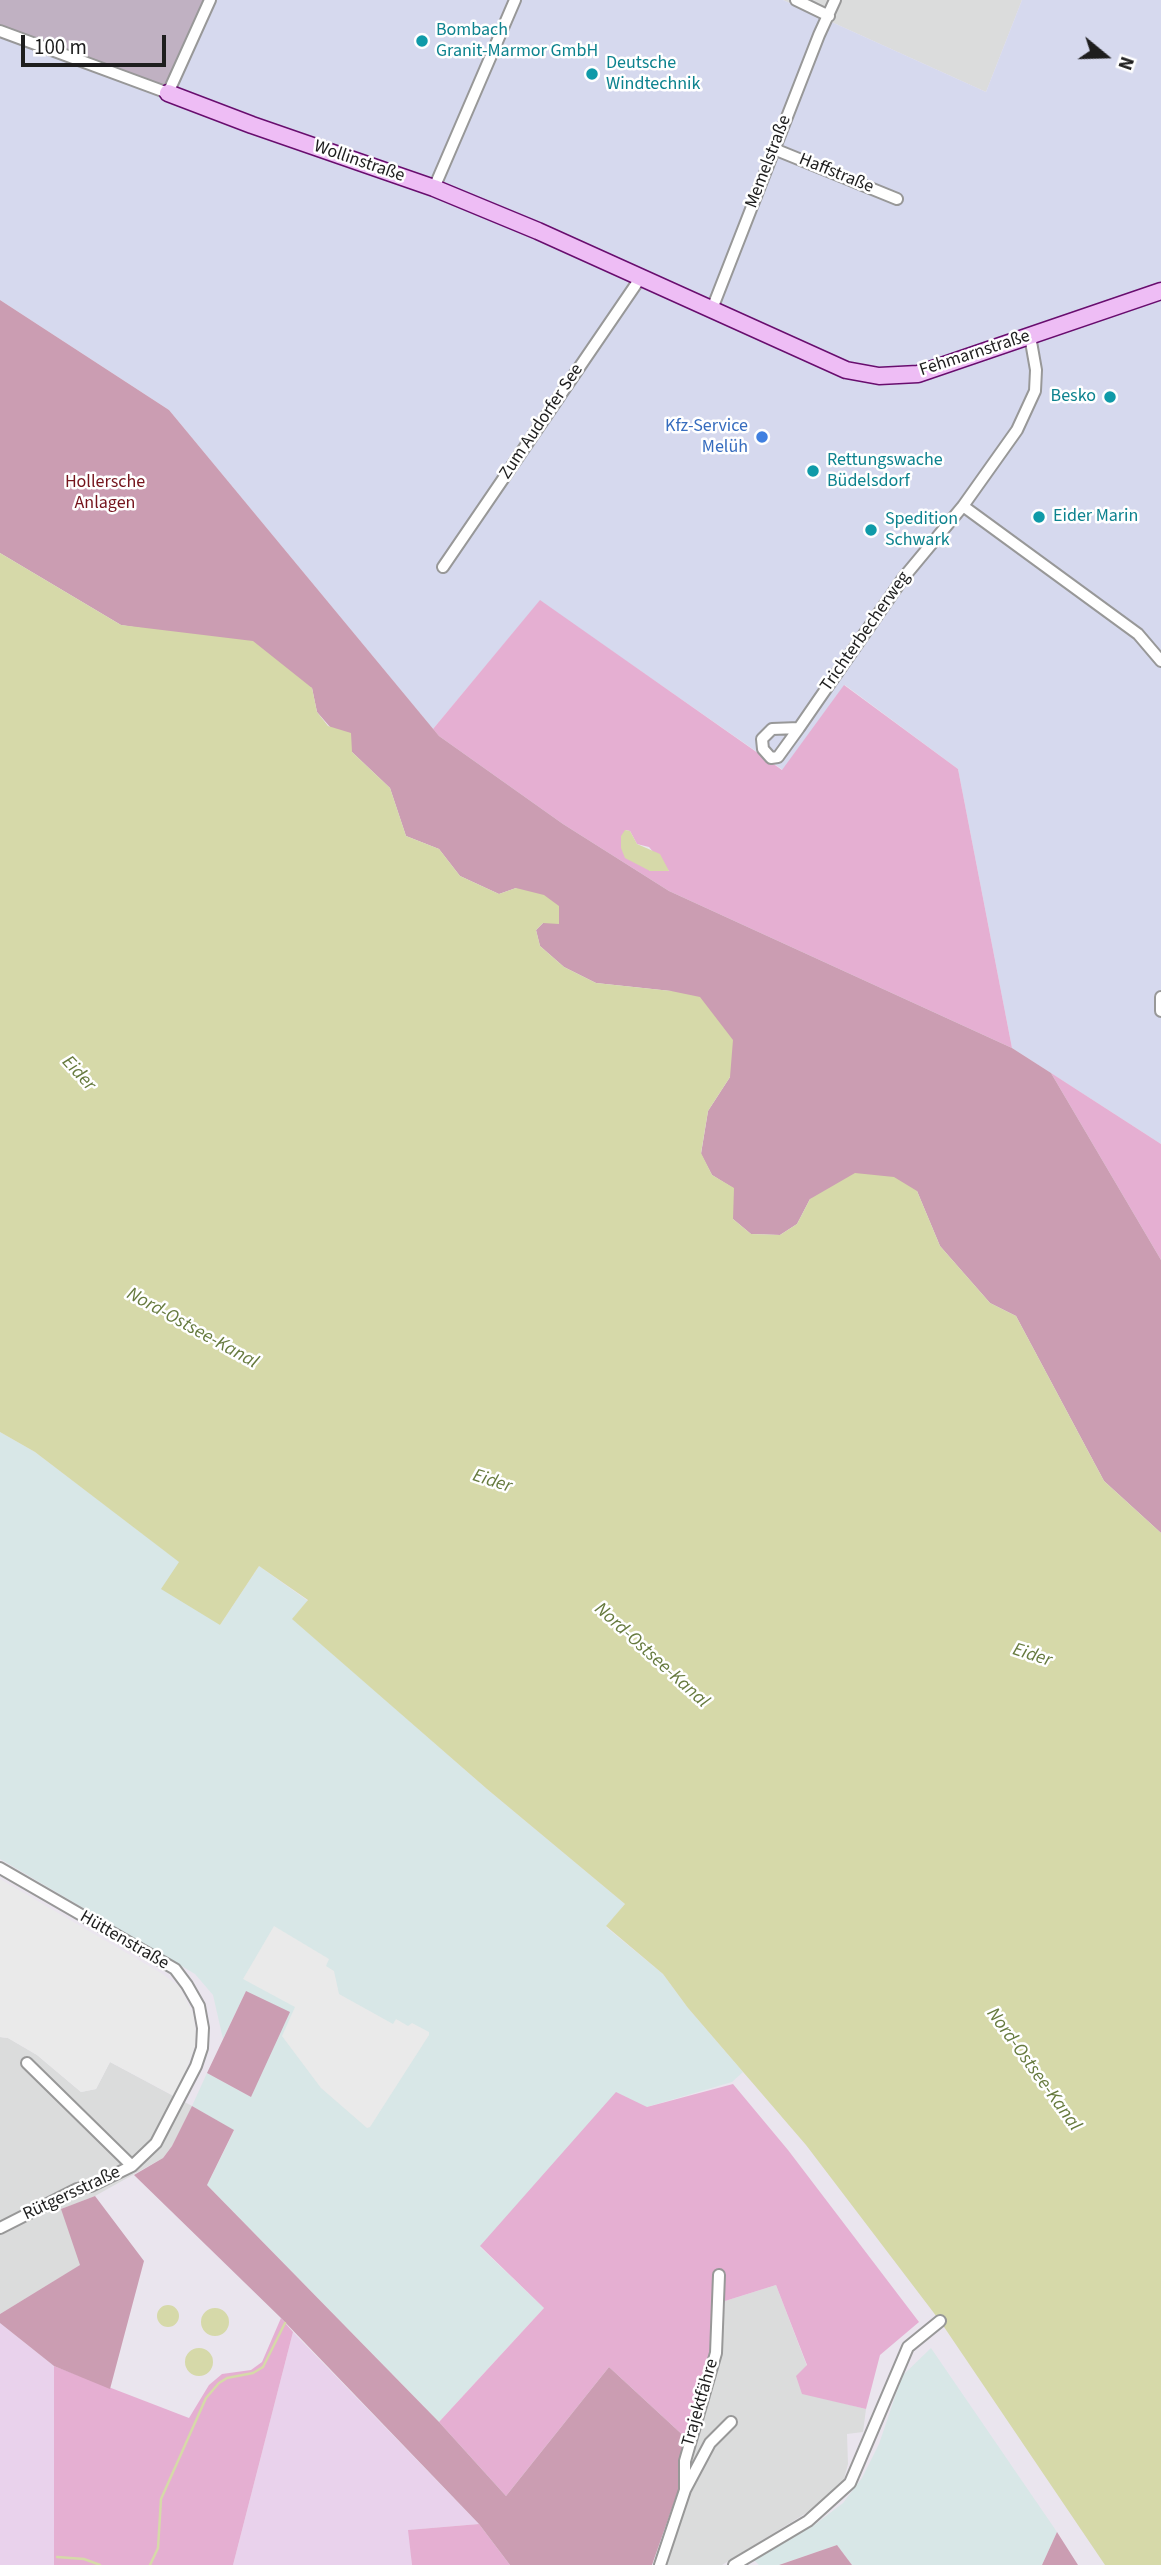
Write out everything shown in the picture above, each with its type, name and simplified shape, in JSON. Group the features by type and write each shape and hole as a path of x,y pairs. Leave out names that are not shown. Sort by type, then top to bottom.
{"street":[{"path":"168,93 211,0"},
{"path":"434,188 515,0"},
{"path":"796,0 829,16"},
{"name":"Memelstraße","path":"712,309 818,35 835,0"},
{"name":"Wollinstraße","path":"0,31 252,125 434,188 712,309"},
{"name":"Haffstraße","path":"774,149 897,199"},
{"name":"Zum Audorfer See","path":"443,567 641,277"},
{"name":"Fehmarnstraße","path":"712,309 846,370 879,376 918,374 1161,291"},
{"name":"Trichterbecherweg","path":"799,728 904,577 962,506 1017,430 1035,391 1036,370 1030,336"},
{"path":"962,506 1138,634 1161,661"},
{"path":"1161,997 1161,1011"},
{"name":"Hüttenstraße","path":"0,1868 175,1969 199,2006 203,2028 202,2048"},
{"name":"Rütgersstraße","path":"0,2228 77,2189 90,2186 132,2166 156,2143 196,2066 202,2048"},
{"path":"27,2063 132,2166"},
{"name":"Trajektfähre","path":"685,2490 685,2460 716,2353 719,2275"},
{"path":"734,2565 807,2521 850,2483 908,2347 940,2321"},
{"name":"Trajektfähre","path":"660,2565 685,2490 710,2443 731,2422"}],"shaded area":[{"path":"0,0 209,0 168,92 0,30"},
{"path":"209,0 783,0 986,92 1022,0 1161,0 1161,1144 1012,1048 958,769 845,685 783,770 540,601 433,729 169,410 0,300 0,30"},
{"path":"783,0 1022,0 986,92"},
{"path":"540,600 782,770 844,685 958,769 1012,1048 669,891 563,824 439,736 433,729","holes":["625,830 630,831 637,844 649,847 669,871 650,871"]},
{"path":"1051,1073 1161,1144 1161,1260"},
{"path":"0,1432 35,1452 180,1562 220,1625 259,1566 308,1601 293,1619 487,1789 625,1904 606,1927 663,1974 688,2008 743,2072 732,2082 647,2107 480,2247 544,2308 439,2422 207,2185 234,2131 192,2106 207,2073 251,2097 246,1991 223,2039 213,1995 195,1974 0,1859"},
{"path":"0,1879 179,1986 193,2013 196,2033 195,2046 176,2097 110,2062 96,2089 81,2092 37,2055 8,2038 0,2037"},
{"path":"274,1926 329,1959 326,1966 334,1971 339,1994 393,2024 396,2019 408,2026 412,2023 429,2032 370,2127 367,2128 321,2088 282,2036 295,2007 243,1979"},
{"path":"0,2037 8,2038 37,2055 81,2092 96,2089 110,2062 192,2106 163,2158 95,2196 62,2209 81,2265 0,2314"},
{"path":"733,2084 788,2150 919,2322 880,2355 866,2409 802,2394 796,2376 807,2365 776,2285 725,2301 725,2273 713,2275 712,2353 687,2439 609,2367 506,2496 439,2422 544,2308 480,2246 616,2092 647,2107"},
{"path":"776,2285 807,2366 802,2393 866,2409 863,2432 847,2434 848,2464 844,2479 816,2507 722,2565 667,2565 690,2492 693,2451 721,2351 725,2301"},
{"path":"281,2318 293,2332 233,2565 54,2565 54,2366 189,2418 209,2385 222,2374 251,2370 262,2362"},
{"path":"0,2323 54,2366 54,2565 0,2565"},
{"path":"293,2332 479,2524 409,2530 412,2565 233,2565"},
{"path":"931,2348 1057,2532 1042,2565 852,2565 837,2545 779,2565 759,2565 754,2560 773,2546 813,2526 843,2503 862,2478 879,2444 902,2376"},
{"path":"479,2524 510,2565 412,2565 408,2530"}],"green space":[{"name":"Hollersche Anlagen","path":"0,300 169,410 439,736 563,824 669,891 1012,1048 1051,1073 1161,1260 1161,1533 1104,1481 1016,1316 990,1303 940,1246 917,1191 810,1199 797,1224 780,1235 751,1234 733,1219 733,1188 712,1175 701,1154 708,1111 730,1077 671,991 596,983 564,967 540,946 536,930 543,923 516,888 499,894 460,876 439,849 406,836 390,788 352,752 317,712 312,688 153,630 121,625 0,553"},
{"path":"246,1991 290,2012 251,2097 207,2073"},
{"path":"192,2106 234,2130 207,2185 439,2422 506,2496 609,2367 687,2439 680,2458 679,2488 652,2565 510,2565 479,2524 281,2318 134,2175 163,2158"},
{"path":"95,2196 144,2261 110,2389 54,2366 0,2323 0,2314 80,2265 61,2209"},
{"path":"1057,2532 1078,2565 1042,2565"},
{"path":"837,2545 852,2565 779,2565"}],"water":[{"path":"0,553 121,625 253,641 312,688 317,712 328,726 351,733 352,752 390,788 406,836 439,849 460,876 499,894 516,888 544,895 559,906 559,924 543,923 536,930 540,946 564,967 596,983 700,997 733,1040 730,1077 708,1111 701,1153 712,1175 734,1188 733,1219 751,1234 780,1235 797,1224 810,1199 855,1173 894,1177 917,1191 940,1246 990,1303 1016,1316 1104,1481 1161,1533 1161,2565 1105,2565 940,2321 806,2145 688,2008 663,1974 606,1926 625,1904 487,1789 292,1619 308,1600 259,1566 220,1625 161,1589 179,1562 35,1452 0,1432"},
{"path":"625,830 630,831 637,844 660,854 669,871 650,871 625,858 621,848 621,836"},
{"path":"168,2305 178,2312 179,2316 172,2326 168,2327 158,2320 157,2316 164,2306"},
{"path":"215,2308 225,2312 229,2322 225,2332 215,2336 205,2332 201,2322 205,2312"},
{"path":"199,2348 209,2352 213,2362 209,2372 199,2376 189,2372 185,2362 189,2352"}],"waterway":[{"path":"150,2565 158,2548 161,2499 206,2398 227,2378 253,2373 263,2367 285,2323"},
{"path":"57,2557 84,2559 100,2565"}],"place":[{"name":"Bombach Granit-Marmor GmbH","path":"422,41"},
{"name":"Deutsche Windtechnik","path":"592,74"},
{"name":"Besko","path":"1110,397"},
{"name":"Kfz-Service Melüh","path":"762,437"},
{"name":"Rettungswache Büdelsdorf","path":"813,471"},
{"name":"Eider Marin","path":"1039,517"},
{"name":"Spedition Schwark","path":"871,530"}],"water label":[{"name":"Eider","path":"78,1074"},
{"name":"Nord-Ostsee-Kanal","path":"192,1329"},
{"name":"Eider","path":"492,1482"},
{"name":"Nord-Ostsee-Kanal","path":"651,1656"},
{"name":"Eider","path":"1032,1656"},
{"name":"Nord-Ostsee-Kanal","path":"1033,2070"}]}
